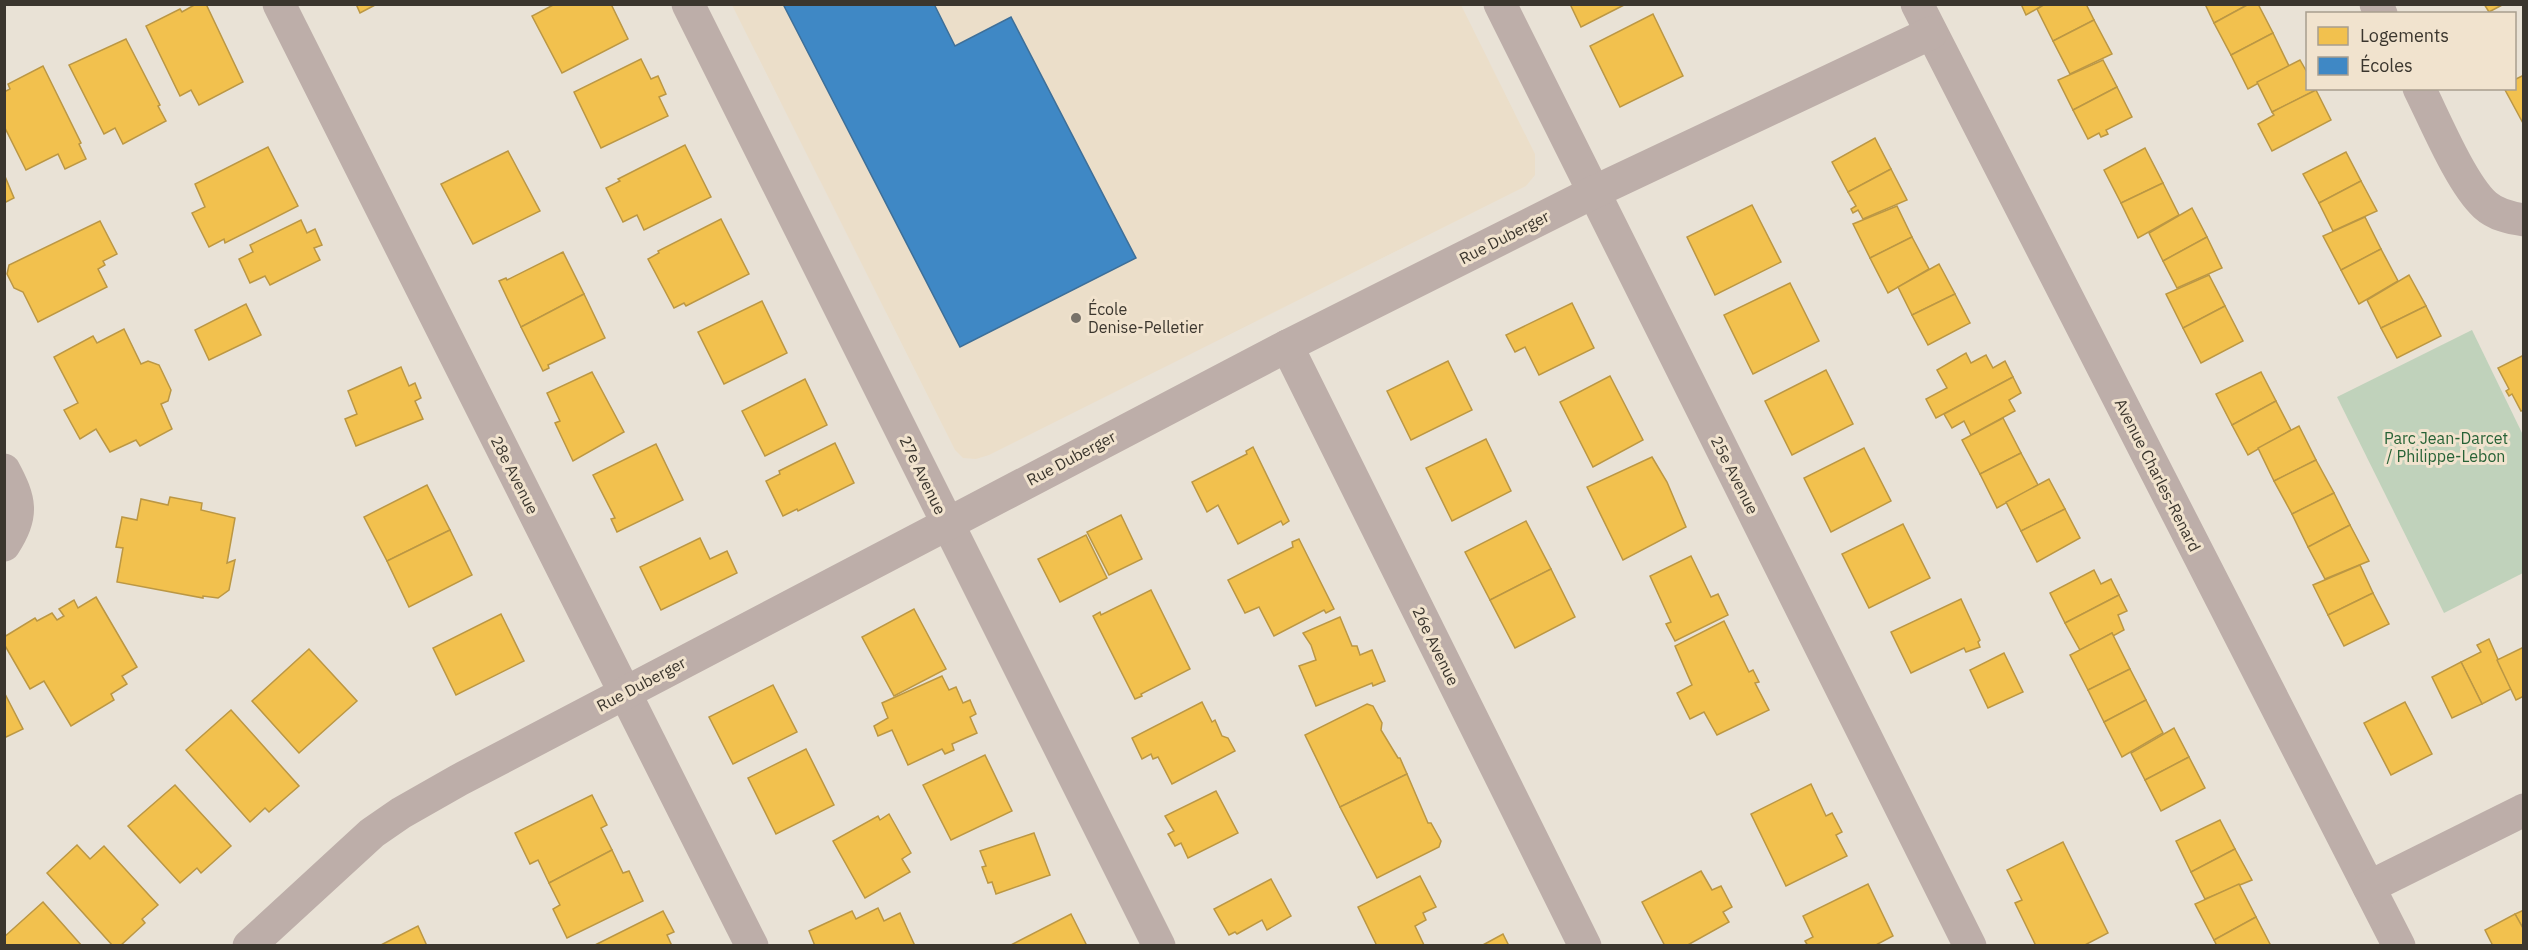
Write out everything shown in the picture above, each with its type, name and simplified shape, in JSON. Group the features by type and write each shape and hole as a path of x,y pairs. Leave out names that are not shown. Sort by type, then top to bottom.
{"street":[{"name":"28e Avenue","path":"279,4 752,945"},
{"name":"27e Avenue","path":"688,4 1159,945"},
{"name":"25e Avenue","path":"1500,4 1970,945"},
{"name":"Rue Duberger","path":"249,945 372,833 401,813 947,523 1287,346 1594,192 1924,19"},
{"name":"Avenue Charles-Renard","path":"1924,19 2399,945"},
{"path":"2420,90 2471,189 2487,207 2509,218 2523,220"},
{"name":"26e Avenue","path":"1287,346 1585,945"},
{"path":"4,470 14,489 18,508 15,528 4,545"},
{"path":"2369,887 2523,810"}],"shaded area":[{"name":"École Denise-Pelletier","path":"732,5 1461,5 1535,154 1535,175 1526,186 989,455 976,459 963,458 955,450"}],"green space":[{"name":"Parc Jean-Darcet / Philippe-Lebon","path":"2472,330 2523,435 2523,573 2444,613 2337,397"}],"building: Logements":[{"path":"196,4 206,4 243,82 199,105 191,90 180,96 146,26 180,9 182,12"},
{"path":"356,4 377,4 360,13"},
{"path":"555,4 611,4 628,39 562,73 532,16"},
{"path":"1570,4 1626,4 1581,27"},
{"path":"2021,4 2045,4 2026,15"},
{"path":"2045,4 2086,4 2094,20 2053,41 2037,9"},
{"path":"2205,4 2249,4 2214,23"},
{"path":"2249,4 2258,4 2273,33 2231,55 2214,23"},
{"path":"2484,4 2504,4 2489,12"},
{"path":"1653,14 1683,76 1620,107 1590,46"},
{"path":"2094,20 2112,54 2070,74 2053,41"},
{"path":"2273,33 2289,66 2248,89 2231,55"},
{"path":"126,39 166,121 123,144 115,128 104,134 69,65"},
{"path":"641,59 651,79 658,76 666,94 659,97 668,116 601,148 574,92"},
{"path":"2103,60 2117,87 2073,110 2058,80"},
{"path":"2300,60 2306,70 2306,90 2316,90 2272,112 2257,82"},
{"path":"43,66 81,143 79,144 86,159 65,169 58,154 26,170 4,126 4,92 10,89 8,84"},
{"path":"2524,75 2524,125 2505,90 2516,90 2516,79"},
{"path":"2117,87 2132,117 2106,130 2108,134 2101,137 2099,133 2088,139 2073,110"},
{"path":"2316,90 2331,120 2272,151 2258,124 2274,115 2272,112"},
{"path":"1875,138 1891,169 1848,192 1832,162"},
{"path":"685,145 711,197 644,230 637,215 623,222 606,188 620,181 618,179"},
{"path":"268,147 298,206 225,243 224,239 209,247 192,213 205,207 195,184"},
{"path":"2145,148 2163,183 2121,203 2104,170"},
{"path":"508,151 540,211 473,244 441,184"},
{"path":"2346,152 2361,181 2319,203 2303,174"},
{"path":"1891,169 1907,200 1863,219 1858,210 1853,213 1851,209 1856,206 1848,192"},
{"path":"4,174 14,198 4,203"},
{"path":"2361,181 2377,211 2333,231 2319,203"},
{"path":"2163,183 2179,215 2138,238 2121,203"},
{"path":"1752,205 1781,262 1715,295 1687,237"},
{"path":"1897,206 1912,237 1870,258 1853,224"},
{"path":"2192,208 2207,237 2163,261 2149,233"},
{"path":"2365,217 2381,249 2341,270 2323,236"},
{"path":"721,219 749,274 686,306 684,303 674,308 648,259 659,253 658,251"},
{"path":"301,220 307,233 315,229 322,245 314,248 320,260 270,285 265,276 250,283 239,259 253,252 250,245"},
{"path":"100,221 117,254 103,261 105,265 98,269 107,287 38,322 23,292 14,288 7,274 9,265"},
{"path":"1912,237 1929,269 1888,293 1870,258"},
{"path":"2207,237 2222,268 2177,288 2163,261"},
{"path":"2381,249 2398,281 2359,304 2341,270"},
{"path":"563,252 584,294 521,327 499,281 506,278 507,280"},
{"path":"1939,264 1955,294 1912,315 1898,287"},
{"path":"2209,275 2225,306 2183,328 2166,294"},
{"path":"2409,275 2426,306 2381,328 2367,300"},
{"path":"1790,283 1819,341 1753,374 1724,315"},
{"path":"584,294 605,338 548,365 549,368 543,371 521,327"},
{"path":"1955,294 1970,323 1928,345 1912,315"},
{"path":"762,301 787,353 724,384 698,332"},
{"path":"1572,303 1594,348 1539,375 1525,347 1515,352 1506,335"},
{"path":"246,304 261,335 209,360 195,330"},
{"path":"2225,306 2243,341 2201,363 2183,328"},
{"path":"2426,306 2441,336 2397,358 2381,328"},
{"path":"124,329 141,364 148,361 159,365 171,390 168,401 161,404 172,429 140,446 136,440 110,452 96,429 80,439 64,410 78,403 54,357 93,336 97,343"},
{"path":"1966,353 1971,363 1986,355 1993,368 2005,361 2013,377 1936,418 1926,399 1947,388 1937,370"},
{"path":"2524,355 2524,410 2521,411 2512,394 2509,396 2506,391 2509,389 2498,368"},
{"path":"1448,361 1472,410 1411,440 1387,391"},
{"path":"401,367 409,386 415,383 421,398 415,401 423,419 356,446 345,419 357,414 348,391"},
{"path":"1826,370 1853,424 1792,455 1765,401"},
{"path":"592,372 624,432 573,461 555,423 560,421 547,393"},
{"path":"2261,372 2276,401 2232,425 2216,394"},
{"path":"1610,376 1643,440 1593,467 1560,402"},
{"path":"2013,377 2021,393 2009,400 2015,411 1971,435 1964,421 1952,428 1944,414"},
{"path":"805,379 827,425 765,456 742,411"},
{"path":"2276,401 2291,430 2248,455 2232,425"},
{"path":"2003,418 2021,453 1980,474 1962,440"},
{"path":"2299,426 2316,460 2274,481 2258,448"},
{"path":"1486,439 1511,491 1452,521 1426,468"},
{"path":"835,443 854,483 783,516 766,481 780,474 779,471"},
{"path":"656,444 683,500 617,532 611,519 615,518 593,475"},
{"path":"1253,447 1289,521 1283,525 1281,521 1238,544 1218,505 1207,512 1192,482 1247,454 1246,451"},
{"path":"1864,448 1891,501 1831,532 1804,478"},
{"path":"2021,453 2038,485 1997,508 1980,474"},
{"path":"1652,457 1667,482 1686,527 1623,560 1587,487"},
{"path":"2316,460 2334,493 2292,514 2274,481"},
{"path":"2049,479 2065,509 2021,531 2006,502"},
{"path":"427,485 450,530 387,561 364,517"},
{"path":"2334,493 2350,525 2308,547 2292,514"},
{"path":"170,497 202,503 201,510 235,518 227,563 235,560 229,590 218,598 203,596 203,598 117,582 123,548 116,547 122,517 137,520 141,499 168,505"},
{"path":"2065,509 2080,538 2037,562 2021,531"},
{"path":"1121,515 1142,559 1109,575 1087,532"},
{"path":"1526,521 1551,569 1490,600 1465,552"},
{"path":"1903,524 1930,578 1869,608 1842,554"},
{"path":"2350,525 2369,561 2325,579 2308,547"},
{"path":"450,530 472,575 409,607 387,561"},
{"path":"1086,535 1107,578 1060,602 1038,559"},
{"path":"700,538 710,559 727,551 737,573 661,610 640,567"},
{"path":"1299,539 1334,609 1326,613 1324,610 1274,636 1259,607 1245,613 1228,580 1293,547 1292,542"},
{"path":"1691,556 1711,597 1718,594 1728,615 1675,641 1666,624 1671,622 1650,576"},
{"path":"2360,565 2373,593 2328,615 2313,585"},
{"path":"1551,569 1575,617 1515,648 1490,600"},
{"path":"2094,570 2101,584 2111,579 2119,595 2065,623 2050,593"},
{"path":"1151,590 1190,669 1135,699 1093,616 1100,612 1101,615"},
{"path":"2373,593 2389,624 2344,646 2328,615"},
{"path":"2119,595 2127,611 2118,615 2124,630 2113,636 2112,633 2080,650 2065,623"},
{"path":"96,597 137,667 122,676 127,684 111,694 114,700 71,726 44,681 30,689 4,644 4,637 35,618 37,621 52,613 57,620 64,616 59,609 74,600 78,608"},
{"path":"1961,599 1980,640 1978,642 1980,647 1966,652 1964,648 1911,673 1891,632"},
{"path":"914,609 946,669 894,696 862,637"},
{"path":"501,614 524,661 456,695 433,648"},
{"path":"1340,617 1352,646 1357,646 1360,655 1372,650 1385,681 1373,686 1372,683 1316,706 1299,666 1316,660 1311,645 1303,633"},
{"path":"1724,621 1749,672 1753,670 1759,682 1755,683 1769,710 1717,735 1704,712 1690,719 1677,693 1692,685 1675,646"},
{"path":"2112,633 2130,669 2088,690 2070,655"},
{"path":"2489,639 2511,689 2482,704 2461,662 2481,652 2477,645"},
{"path":"2524,647 2524,696 2516,700 2497,660"},
{"path":"309,649 357,701 299,753 252,701"},
{"path":"2004,653 2023,692 1988,708 1970,670"},
{"path":"2461,662 2482,704 2452,718 2432,677"},
{"path":"2130,669 2146,700 2104,722 2088,690"},
{"path":"942,676 949,690 956,687 963,703 970,700 976,714 970,717 977,733 952,744 954,750 945,754 942,749 908,765 892,730 878,736 874,726 888,718 882,703"},
{"path":"773,685 797,732 733,764 709,717"},
{"path":"4,692 23,729 4,738"},
{"path":"2146,700 2163,733 2122,757 2104,722"},
{"path":"1202,702 1212,722 1215,720 1222,736 1228,738 1235,751 1172,784 1158,757 1153,759 1151,754 1142,759 1132,738"},
{"path":"2405,702 2432,754 2391,775 2364,723"},
{"path":"1367,704 1373,706 1382,723 1381,730 1400,758 1407,774 1340,807 1305,735"},
{"path":"231,710 299,786 269,812 265,808 250,822 186,750"},
{"path":"2174,728 2189,757 2145,780 2131,753"},
{"path":"806,749 834,805 776,834 748,778"},
{"path":"985,755 1012,811 951,840 923,785"},
{"path":"2189,757 2205,788 2161,811 2145,780"},
{"path":"1407,774 1428,823 1431,823 1441,841 1439,847 1377,878 1340,807"},
{"path":"1811,784 1826,816 1832,813 1842,832 1836,835 1847,856 1786,886 1751,814"},
{"path":"175,785 231,846 201,873 197,868 180,883 128,826"},
{"path":"1216,791 1238,833 1188,858 1181,843 1175,846 1168,834 1174,831 1165,816"},
{"path":"592,795 607,825 601,828 612,850 549,883 538,860 530,864 515,833"},
{"path":"889,814 911,853 902,859 910,872 865,898 833,841 878,816 880,820"},
{"path":"2220,820 2235,849 2191,872 2176,841"},
{"path":"1034,833 1050,875 996,894 992,882 988,883 982,867 986,866 980,851"},
{"path":"2063,842 2108,933 2083,946 2036,946 2015,903 2022,900 2007,870"},
{"path":"77,845 90,859 104,846 158,905 142,919 145,923 120,946 113,946 47,873"},
{"path":"2235,849 2252,880 2205,899 2191,872"},
{"path":"612,850 623,873 629,871 643,901 567,938 553,909 560,905 549,883"},
{"path":"1701,871 1712,890 1721,886 1732,907 1723,912 1729,922 1686,946 1665,946 1642,902"},
{"path":"1420,876 1436,907 1423,913 1426,920 1415,926 1424,945 1377,946 1358,907"},
{"path":"1271,879 1291,916 1267,930 1262,920 1237,934 1235,932 1229,935 1214,909"},
{"path":"1868,884 1893,936 1874,946 1808,946 1805,941 1813,937 1803,916"},
{"path":"2239,884 2256,917 2214,940 2195,904"},
{"path":"43,902 82,946 4,946 4,937"},
{"path":"878,908 884,921 900,913 915,946 815,946 809,931 852,911 856,919"},
{"path":"2524,910 2524,930 2515,914"},
{"path":"663,911 674,932 667,935 672,946 593,946"},
{"path":"1071,914 1087,946 1009,946"},
{"path":"2515,914 2524,930 2524,946 2493,946 2485,930"},
{"path":"2256,917 2271,946 2217,946 2214,940"},
{"path":"418,926 427,946 379,946"},
{"path":"1503,934 1509,946 1481,946"}],"building: Écoles":[{"path":"783,4 934,4 955,46 1011,17 1136,258 960,347"}],"place":[{"name":"École Denise-Pelletier","path":"1076,318"}]}
